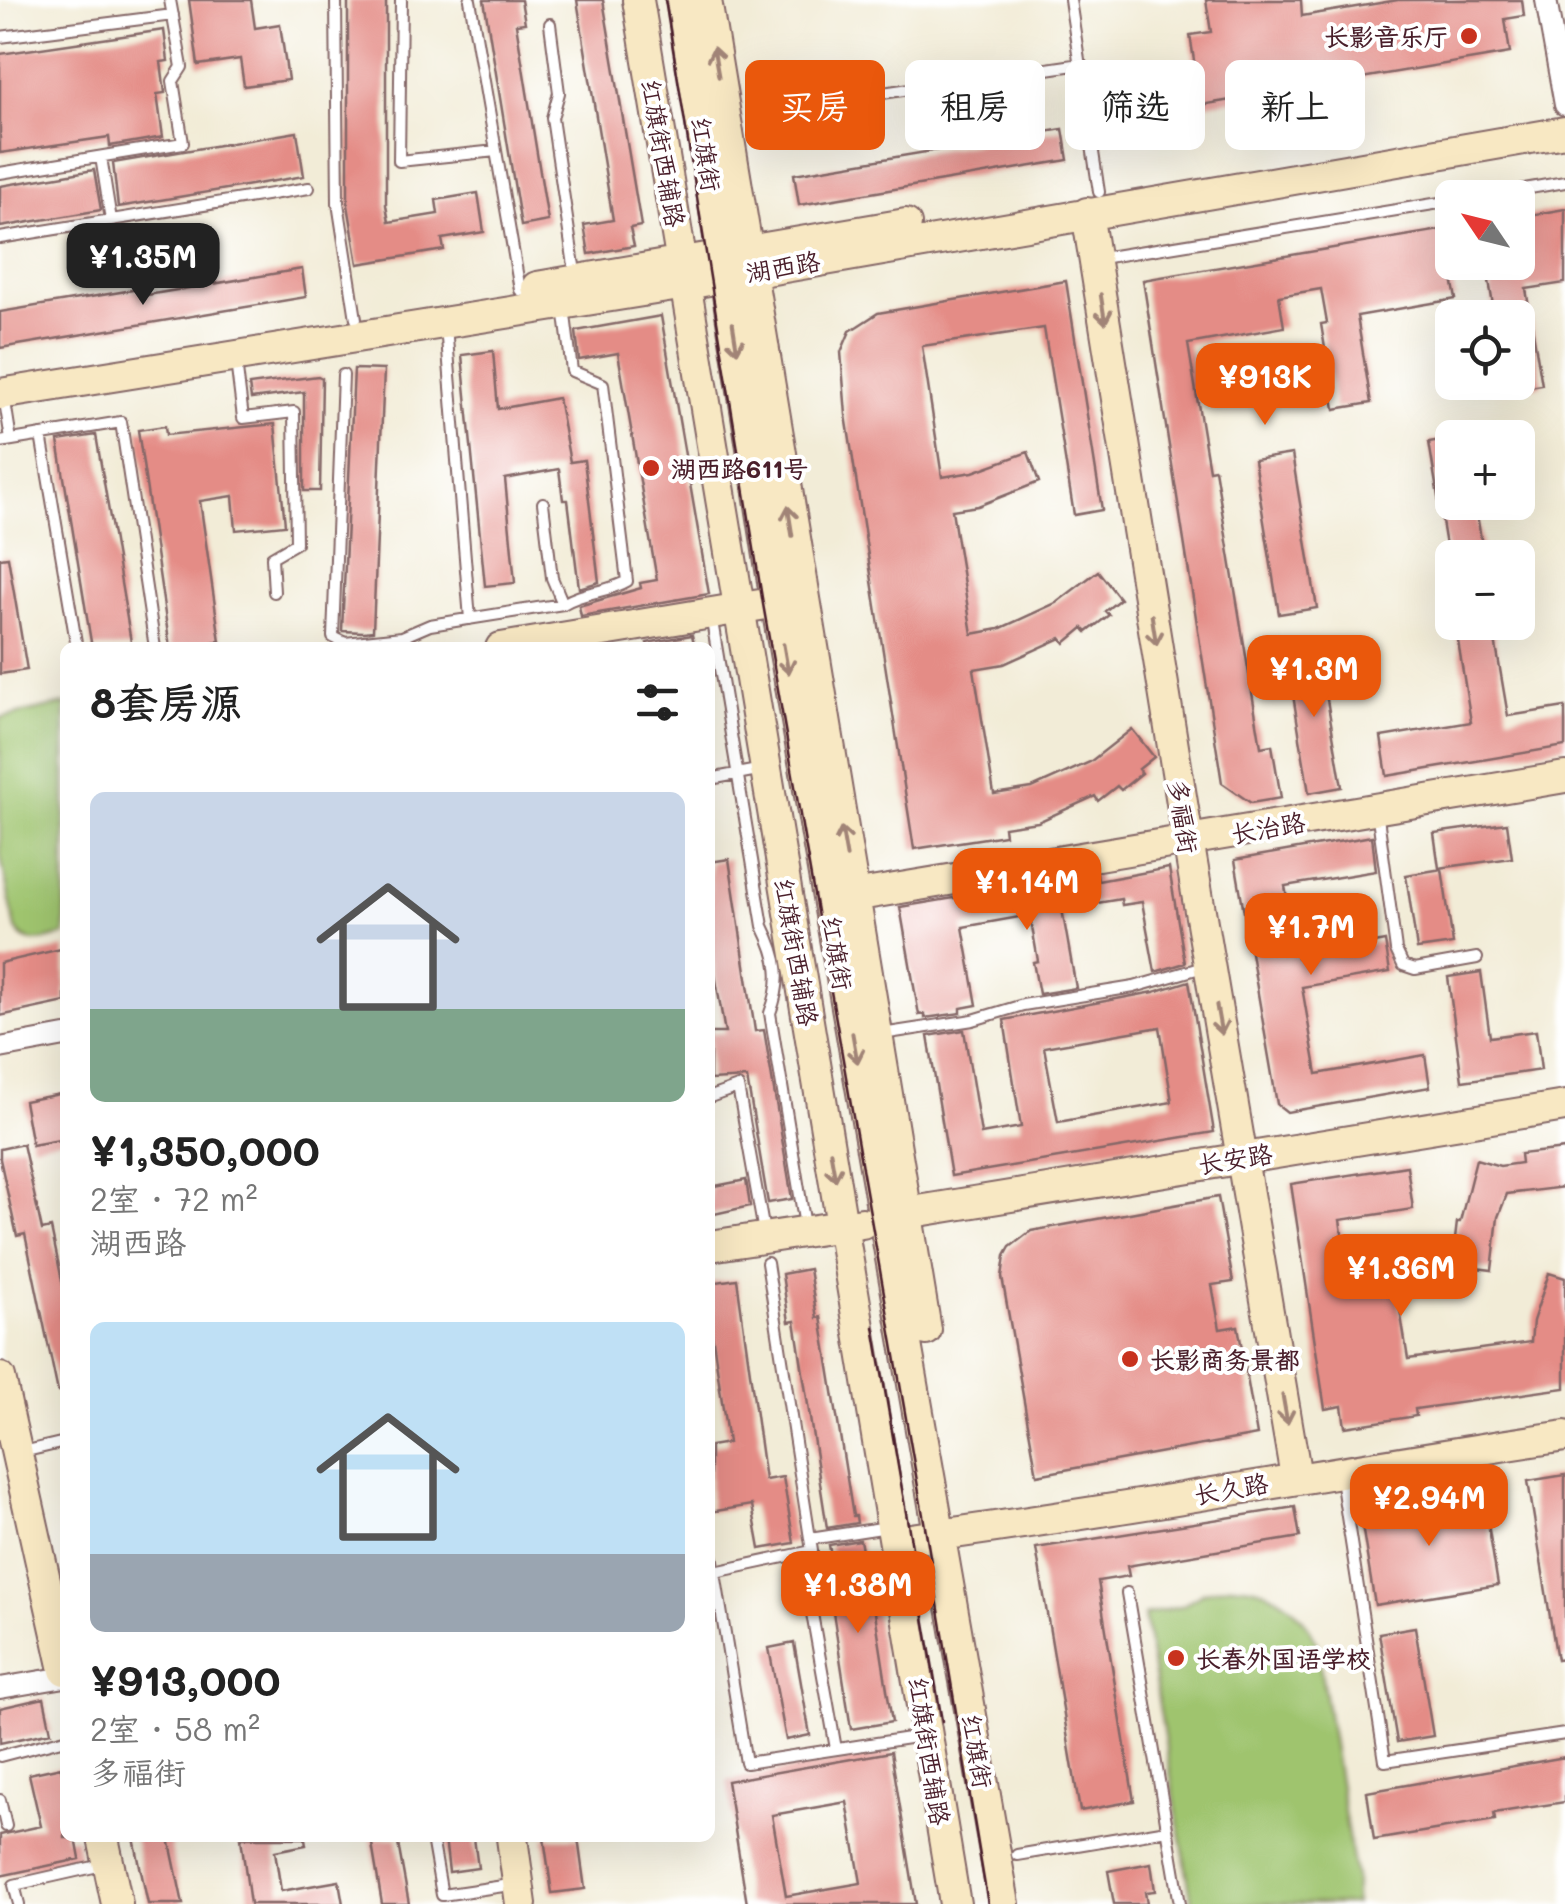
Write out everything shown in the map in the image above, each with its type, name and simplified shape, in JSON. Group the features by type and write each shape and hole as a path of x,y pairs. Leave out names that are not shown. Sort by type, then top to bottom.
{"main road":[{"name":"红旗街西辅路","path":"638,0 684,272 725,610 843,1226 955,1904"},
{"name":"红旗街","path":"682,0 737,263 853,896 876,1035 895,1216"},
{"name":"红旗街","path":"706,0 776,601 1025,1904"},
{"name":"湖西路","path":"1093,203 1565,114"},
{"name":"湖西路","path":"1,388 446,321 570,291 1093,203 1565,132"},
{"name":"多福街","path":"1093,203 1094,259 1296,1477"},
{"name":"湖西路","path":"1,388 520,290 570,291"},
{"path":"544,642 776,601"},
{"name":"长治路","path":"853,896 1565,777"},
{"name":"长安路","path":"715,1246 766,1250 806,1232 1565,1106"},
{"path":"0,1378 60,1650"},
{"name":"长久路","path":"895,1533 952,1535 1565,1436"},
{"name":"红旗街","path":"952,1535 1004,1904"},
{"path":"513,1842 520,1894"},
{"path":"106,1850 117,1904"}],"street":[{"path":"1546,0 1565,105"},
{"path":"0,1048 60,1037"},
{"path":"0,1688 60,1674"}],"lane":[{"path":"0,173 183,143 173,81 182,68 170,0"},
{"path":"336,0 338,204 356,319"},
{"path":"401,0 400,161 496,151"},
{"path":"470,0 520,290"},
{"path":"1070,0 1080,60"},
{"path":"0,37 173,15"},
{"path":"343,375 332,638 346,642 402,638 430,625 563,604 574,597 612,590 627,581 603,384 572,371 570,291 552,118 558,93 550,24"},
{"path":"885,93 1065,66"},
{"path":"1088,150 1093,203"},
{"path":"101,157 111,220"},
{"path":"1535,187 1565,182"},
{"path":"0,238 309,188"},
{"path":"1094,259 1435,204"},
{"path":"446,321 470,619"},
{"path":"235,355 243,418 294,412 296,543 272,557 274,592"},
{"path":"1,388 6,441 121,422 154,642"},
{"path":"40,436 76,642"},
{"path":"543,503 552,578 563,604"},
{"path":"715,778 753,771 764,926 773,945 780,988 770,1013 806,1232"},
{"path":"1377,809 1396,950 1403,965 1414,969 1477,958"},
{"path":"876,1035 1134,987 1210,966"},
{"path":"715,1094 738,1087 811,1545 805,1574 836,1749"},
{"path":"17,1453 60,1443"},
{"path":"1340,1470 1385,1761 1565,1734"},
{"path":"895,1533 811,1545 715,1572 746,1763 928,1735"},
{"path":"1128,1593 1180,1904"},
{"path":"0,1756 60,1740"},
{"path":"0,1800 6,1826"},
{"path":"1017,1855 1167,1830"},
{"path":"433,1842 442,1896 520,1894"},
{"path":"19,1904 14,1885 106,1850"}],"green space":[{"path":"60,705 60,936 44,940 26,939 16,929 0,854 0,718"},
{"path":"1232,1585 1260,1589 1283,1600 1301,1617 1316,1641 1355,1878 1355,1904 1192,1904 1144,1615 1182,1606 1202,1593"}],"building":[{"path":"189,0 251,0 255,28 280,24 288,80 244,86 240,59 198,65"},
{"path":"348,0 386,0 389,222 438,214 436,200 478,193 484,232 442,239 444,250 358,264 348,205"},
{"path":"484,0 521,0 525,23 516,24 548,221 521,226"},
{"path":"577,0 603,0 641,226 630,228 634,246 589,254 584,225 613,220"},
{"path":"1206,0 1301,0 1302,16 1398,0 1522,0 1524,16 1505,19 1510,53 1365,77 1365,60 1225,60 1225,101 1205,104 1205,60 1194,60 1190,35 1211,32"},
{"path":"164,30 168,61 161,62 165,93 157,94 163,137 110,146 109,137 0,153 0,54"},
{"path":"1063,129 1068,160 799,205 794,174 937,150 1045,150 1045,132"},
{"path":"297,132 304,176 118,207 113,163"},
{"path":"94,170 101,210 0,227 0,186"},
{"path":"1565,209 1565,283 1526,289 1528,300 1492,300 1489,280 1535,280 1535,214"},
{"path":"1435,231 1435,280 1452,280 1456,299 1357,316 1371,403 1335,409 1321,324 1327,323 1321,289 1279,296 1284,327 1188,344 1209,470 1215,469 1261,747 1272,745 1281,798 1251,803 1222,783 1143,280"},
{"path":"302,269 306,297 0,348 0,312 145,288 147,295"},
{"path":"1066,281 1102,510 1074,515 1044,328 922,346 942,477 973,472 1028,452 1039,482 978,506 952,510 972,634 999,629 1056,603 1098,571 1120,599 1105,611 1109,615 1065,643 1061,638 1004,664 974,669 994,794 1032,788 1090,762 1132,729 1154,757 1121,790 1117,786 1098,801 1095,796 1038,822 1004,827 1005,835 914,849 846,415 841,352 850,331 878,313"},
{"path":"661,316 709,594 581,616 579,606 657,580 618,353 579,360 576,331"},
{"path":"1535,343 1542,385 1535,386"},
{"path":"493,351 498,409 558,398 570,462 584,460 599,582 579,588 568,500 563,500 559,469 505,479 515,583 485,586 462,355"},
{"path":"354,369 384,370 373,631 364,632 342,631"},
{"path":"322,378 320,491 304,491 304,392 251,399 249,385"},
{"path":"275,424 285,525 236,530 233,496 200,501 220,641 169,642 138,430 165,426 166,435"},
{"path":"96,435 131,642 91,642 58,441"},
{"path":"1435,441 1435,479 1429,442"},
{"path":"1292,454 1317,608 1279,614 1254,460"},
{"path":"1442,520 1478,520 1481,540 1445,540"},
{"path":"8,557 27,670 0,674 0,558"},
{"path":"692,635 694,642 653,642"},
{"path":"1458,640 1495,640 1508,716 1565,707 1565,746 1387,776 1381,737 1471,722"},
{"path":"1318,647 1342,787 1309,793 1286,652"},
{"path":"1507,823 1512,858 1439,868 1434,833"},
{"path":"1372,836 1376,871 1285,886 1297,957 1385,941 1390,972 1302,987 1317,1074 1425,1055 1430,1087 1287,1112 1277,1104 1235,860"},
{"path":"729,859 755,1031 764,1030 792,1199 768,1203 747,1078 715,1080 715,1033 725,1033 715,974 715,861"},
{"path":"1169,868 1185,963 1155,972 1142,902 1122,905 1121,899 1062,909 1076,988 1039,994 1030,915 963,927 977,1005 961,1008 961,1013 925,1018 925,1014 919,1015 900,907 1097,874 1098,881"},
{"path":"1442,869 1453,944 1417,949 1406,875"},
{"path":"60,949 60,1003 0,1016 0,963"},
{"path":"1481,972 1490,1037 1536,1031 1541,1070 1462,1081 1448,977"},
{"path":"1189,981 1214,1132 951,1176 928,1036 964,1030 981,1134 1021,1127 1004,1020 1154,992","holes":["1160,1027 1172,1102 1058,1122 1044,1047"]},
{"path":"60,1094 60,1140 32,1145 24,1101"},
{"path":"23,1144 42,1230 51,1228 60,1271 60,1392 25,1234 17,1236 0,1149"},
{"path":"1565,1149 1565,1187 1507,1194 1498,1217 1492,1270 1452,1265 1457,1222 1476,1159 1500,1166 1521,1163 1520,1154"},
{"path":"1407,1166 1413,1209 1340,1220 1350,1286 1395,1279 1408,1359 1531,1342 1533,1321 1549,1273 1565,1278 1565,1388 1415,1409 1416,1416 1345,1427 1342,1406 1325,1409 1291,1184"},
{"path":"746,1180 750,1206 715,1214 715,1186"},
{"name":"长影商务景都","path":"1218,1197 1233,1282 1212,1285 1220,1329 1238,1326 1257,1435 1037,1475 1002,1277 1010,1247 1031,1231"},
{"path":"809,1269 857,1523 827,1528 795,1321 789,1322 782,1274"},
{"path":"737,1279 765,1480 783,1477 794,1543 760,1549 752,1505 715,1511 715,1445 728,1443 715,1353 715,1282"},
{"path":"1565,1475 1565,1659 1557,1660 1528,1481"},
{"path":"1483,1493 1498,1585 1375,1605 1360,1513"},
{"path":"1295,1507 1300,1537 1127,1566 1129,1576 1098,1581 1134,1801 1080,1811 1036,1548"},
{"path":"860,1540 867,1561 892,1722 851,1729 826,1567 833,1566 829,1545"},
{"path":"1415,1627 1433,1736 1397,1742 1379,1633"},
{"path":"794,1643 810,1735 786,1740 769,1648"},
{"path":"44,1698 51,1732 0,1743 0,1708"},
{"path":"891,1752 916,1904 747,1904 727,1781","holes":["847,1802 861,1883 786,1896 772,1815"]},
{"path":"1565,1757 1565,1802 1494,1813 1495,1820 1374,1840 1367,1792"},
{"path":"60,1767 60,1842 77,1842 80,1859 0,1876 0,1835 41,1826 29,1774"},
{"path":"135,1842 170,1842 183,1904 148,1904"},
{"path":"242,1842 306,1842 275,1851 281,1891 339,1881 343,1904 250,1904"},
{"path":"372,1842 398,1842 409,1904 382,1904"},
{"path":"445,1842 475,1842 478,1868 449,1872"},
{"path":"545,1842 579,1842 585,1889 552,1893"},
{"path":"1151,1863 1155,1891 1145,1892 1147,1904 1114,1904 1108,1871"}],"tram line":[{"path":"665,0 763,604 988,1904"},
{"path":"874,1327 942,1721"}],"place":[{"name":"长影音乐厅","path":"1469,36"},
{"name":"湖西路611号","path":"651,468"},
{"name":"长影商务景都","path":"1130,1359"},
{"name":"长春外国语学校","path":"1176,1658"}]}
